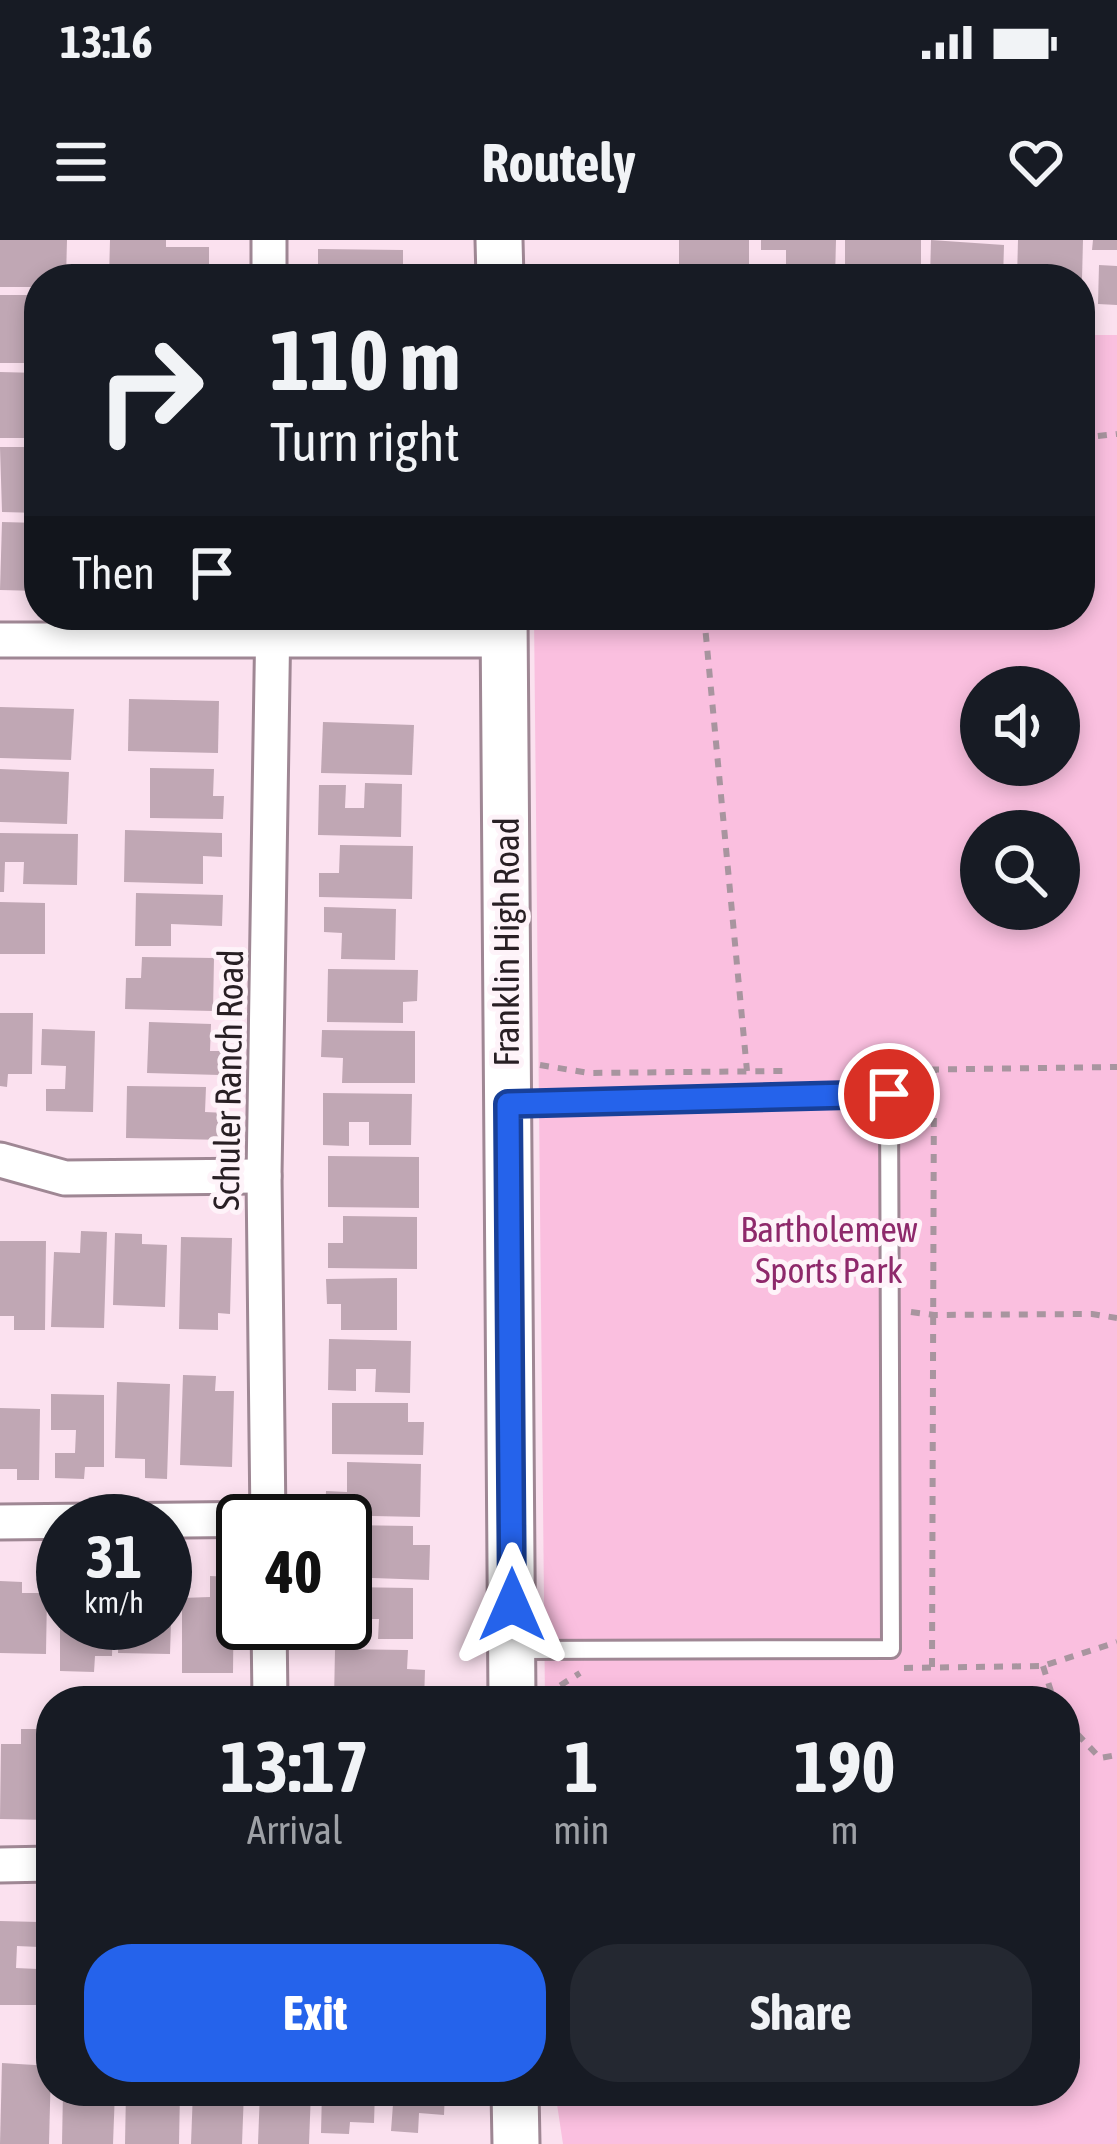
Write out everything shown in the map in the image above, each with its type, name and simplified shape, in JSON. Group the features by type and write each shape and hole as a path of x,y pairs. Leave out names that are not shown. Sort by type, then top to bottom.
{"street":[{"path":"0,640 228,630"},
{"name":"Schuler Ranch Road","path":"268,1494 264,1176 274,630"},
{"name":"Franklin High Road","path":"504,630 512,1686"},
{"path":"0,1160 65,1178 264,1176"},
{"path":"0,1522 216,1520"},
{"path":"269,1650 270,1686"},
{"path":"0,1865 36,1864"},
{"path":"515,2106 516,2144"}],"lane":[{"path":"507,1082 889,1094 891,1649 512,1650"}],"path":[{"path":"705,630 748,1071"},
{"path":"887,1070 1117,1067"},
{"path":"507,1082 589,1073 794,1070"},
{"path":"932,1667 934,1070"},
{"path":"890,1309 934,1316 1092,1314 1117,1318"},
{"path":"1042,1666 1049,1686"},
{"path":"1080,1737 1100,1758 1117,1755"}],"green space":[{"name":"Bartholemew Sports Park","path":"1095,335 1117,335 1117,2144 563,2144 557,2106 1080,2106 1080,1686 545,1686 534,630 1095,630"}],"building":[{"path":"0,240 67,240 66,264 24,264 24,287 0,287"},
{"path":"110,240 166,240 166,247 209,247 209,264 109,264"},
{"path":"679,240 749,240 749,264 679,264"},
{"path":"761,240 836,240 835,264 786,264 786,250 761,250"},
{"path":"845,240 921,240 921,264 845,264"},
{"path":"931,240 1004,245 1003,264 930,264"},
{"path":"1018,240 1083,240 1082,264 1017,264"},
{"path":"1093,240 1117,240 1117,250 1092,250"},
{"path":"318,249 403,250 403,264 318,264"},
{"path":"1099,265 1117,266 1117,305 1098,304"},
{"path":"0,295 24,295 24,363 0,363"},
{"path":"0,372 24,373 24,438 0,438"},
{"path":"0,447 24,447 24,513 2,512"},
{"path":"2,522 24,523 24,591 0,590"},
{"path":"129,699 219,701 218,753 128,751"},
{"path":"0,707 74,709 71,760 0,758"},
{"path":"323,722 414,725 412,775 321,773"},
{"path":"150,768 214,769 213,796 224,796 223,819 150,818"},
{"path":"0,769 69,772 67,824 0,822"},
{"path":"365,783 402,784 401,837 318,835 319,785 346,785 345,808 364,808"},
{"path":"125,830 222,833 222,857 203,856 203,884 124,882"},
{"path":"0,833 78,834 77,885 23,884 24,862 5,862 4,892 0,892"},
{"path":"340,845 413,846 412,899 319,897 319,873 339,873"},
{"path":"136,893 223,895 222,926 171,924 171,946 135,946"},
{"path":"0,902 45,903 45,954 0,954"},
{"path":"324,907 396,909 395,960 341,959 342,933 324,932"},
{"path":"142,957 214,958 213,1011 125,1009 126,978 141,978"},
{"path":"328,969 418,970 417,1001 403,1002 403,1023 327,1022"},
{"path":"0,1013 33,1013 32,1074 8,1074 7,1087 0,1086"},
{"path":"149,1022 211,1024 210,1051 221,1051 220,1075 147,1073"},
{"path":"42,1029 95,1031 93,1112 46,1111 46,1089 65,1089 66,1066 41,1065"},
{"path":"322,1030 415,1031 415,1083 342,1083 343,1058 321,1057"},
{"path":"127,1086 206,1087 205,1112 226,1113 226,1140 126,1138"},
{"path":"323,1093 412,1094 411,1145 369,1145 369,1122 349,1122 349,1146 323,1145"},
{"path":"328,1156 419,1157 419,1208 328,1207"},
{"path":"343,1216 417,1217 417,1269 328,1268 328,1243 343,1243"},
{"path":"81,1231 107,1232 104,1328 51,1327 54,1252 80,1253"},
{"path":"115,1233 142,1234 142,1244 167,1245 165,1307 113,1305"},
{"path":"181,1237 232,1238 230,1314 218,1313 218,1330 179,1329"},
{"path":"0,1241 46,1241 45,1330 14,1330 14,1316 0,1316"},
{"path":"397,1278 397,1330 341,1330 341,1304 327,1304 326,1279"},
{"path":"329,1339 411,1341 410,1393 375,1392 376,1369 356,1369 356,1391 328,1390"},
{"path":"183,1375 216,1376 215,1391 234,1391 232,1467 180,1465"},
{"path":"117,1382 170,1384 167,1479 145,1478 145,1459 115,1458"},
{"path":"51,1394 104,1395 104,1467 85,1467 84,1479 55,1478 55,1453 75,1453 76,1430 51,1430"},
{"path":"332,1403 408,1403 408,1422 424,1422 423,1455 332,1454"},
{"path":"0,1408 40,1409 39,1480 17,1480 17,1469 0,1469"},
{"path":"347,1462 421,1464 420,1517 372,1516 372,1494 326,1494 347,1492"},
{"path":"372,1525 413,1526 413,1545 430,1545 429,1580 372,1578"},
{"path":"210,1576 216,1576 216,1650 233,1650 233,1673 182,1673 182,1650 192,1650 192,1598 210,1597"},
{"path":"0,1581 22,1582 22,1593 36,1593 36,1650 46,1650 46,1654 0,1653"},
{"path":"372,1587 413,1588 413,1639 378,1639 379,1619 372,1619"},
{"path":"60,1650 112,1650 112,1656 95,1656 94,1672 60,1671"},
{"path":"118,1650 170,1650 170,1654"},
{"path":"335,1650 408,1650 407,1669 425,1670 424,1686 334,1686"},
{"path":"21,1729 36,1729 36,1820 0,1819 1,1744 21,1744"},
{"path":"0,1921 36,1922 36,1947 17,1946 16,1968 36,1969 36,2005 0,2005"},
{"path":"2,2063 36,2065 36,2106 50,2106 49,2144 0,2144"},
{"path":"63,2106 114,2106 113,2144 62,2144"},
{"path":"126,2106 180,2106 179,2144 125,2144"},
{"path":"192,2106 243,2106 242,2144 191,2144"},
{"path":"259,2106 310,2106 309,2144 258,2144"},
{"path":"322,2106 375,2106 374,2123 350,2122 349,2134 321,2133"},
{"path":"393,2106 444,2106 444,2115 419,2113 418,2133 391,2131"}],"route":[{"path":"512,1605 508,1104 889,1094"}]}
